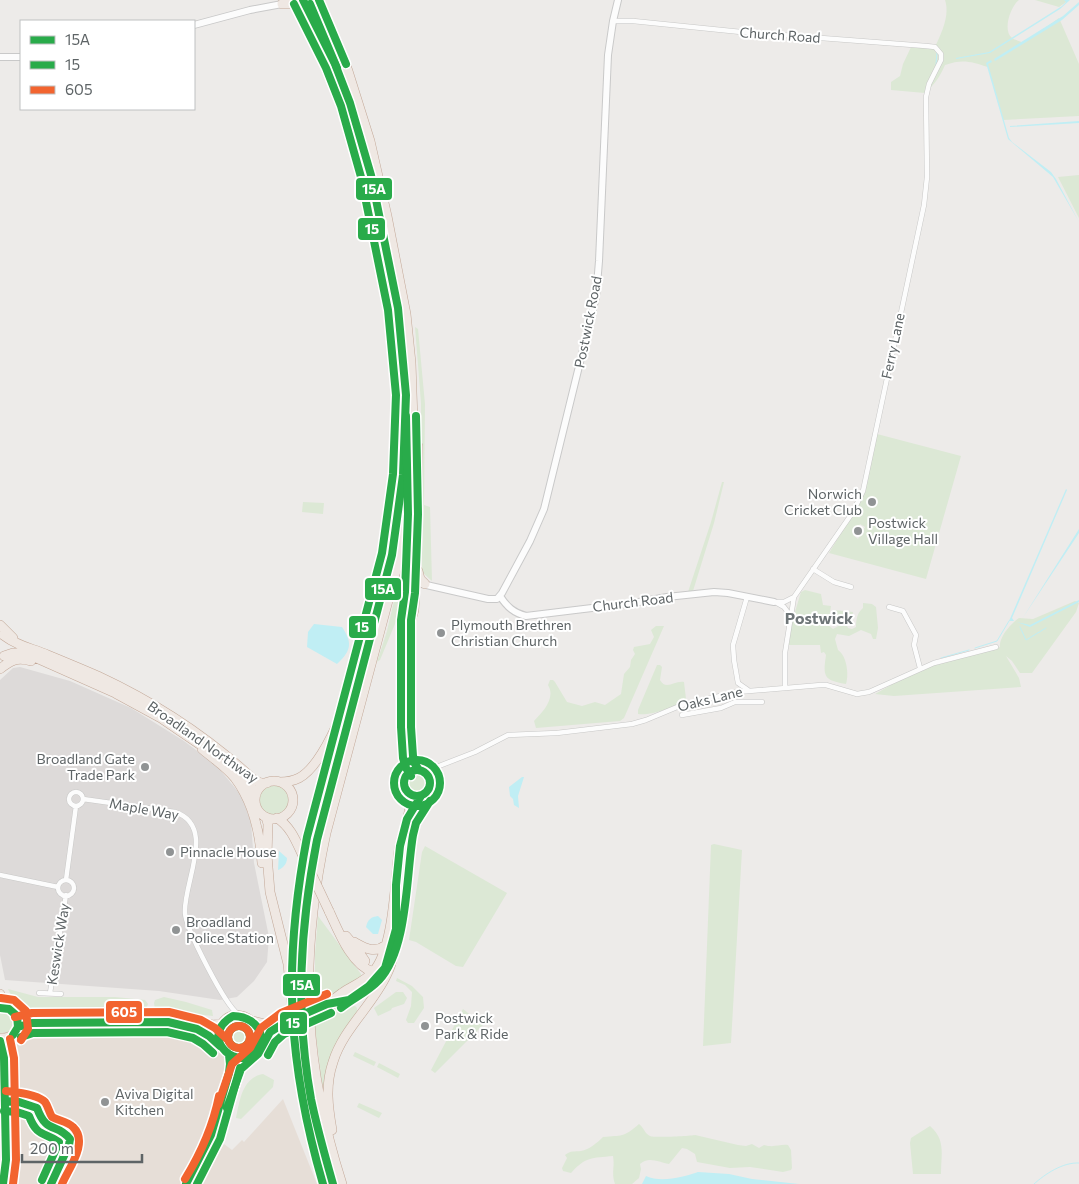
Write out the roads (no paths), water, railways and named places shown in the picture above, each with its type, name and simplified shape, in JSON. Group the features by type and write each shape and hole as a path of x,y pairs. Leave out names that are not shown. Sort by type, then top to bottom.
{"highway":[{"path":"319,0 348,71 370,141 402,284 417,425 416,556 423,584"},
{"path":"284,2 304,4 335,64 353,112 371,175 389,260 401,328 406,395 404,475 396,533 382,598 324,813 309,876 305,904 300,960 302,1028 308,1078 317,1126"},
{"path":"343,1184 323,1119 313,1063 308,1000 310,933 319,866 326,832 388,604 401,542 412,454 412,379"},
{"path":"411,620 409,610 412,584 423,584"},
{"path":"407,819 421,796 428,792 430,788 430,778 416,764 413,756 411,727 411,620 415,594 423,584"},
{"path":"334,1184 305,1092 298,1052 291,984 284,946 270,892 267,855 268,824 266,817 257,809 255,797 257,791 267,783 292,781 303,776 328,742 344,710 382,598"},
{"path":"0,625 14,639 46,654"},
{"path":"2,633 6,649 2,659"},
{"name":"Broadland Northway","path":"2,633 19,646 46,654 98,677 149,703 203,739 254,780 267,783"},
{"name":"Broadland Northway","path":"2,659 13,652 25,653 115,693 205,747 245,780 250,785 255,797"},
{"path":"0,669 12,660 22,658 74,674"},
{"path":"343,1184 328,1107 328,1088 335,1056 360,1015 386,945 396,885 400,846 409,807 409,794 404,783 407,775 411,727"},
{"path":"183,733 234,777 256,820 268,901 284,946"},
{"path":"407,775 412,772 423,772"},
{"path":"266,817 277,818 285,815 292,804 291,794 286,786 280,782"},
{"path":"409,794 421,796"},
{"path":"290,809 293,833 343,941 374,975"},
{"path":"277,818 293,833"},
{"path":"194,1184 214,1145 241,1069 258,1054 268,1034 286,1022 331,1002 342,993 374,975 388,972 395,945 396,885"},
{"path":"335,922 357,949 374,975"},
{"path":"331,1002 341,1002 355,996 388,961 396,929"},
{"path":"349,940 374,951 386,945"},
{"path":"0,994 8,1010 18,1020 18,1027"},
{"path":"355,996 362,1005 360,1015"},
{"path":"8,1010 33,1016 167,1015 187,1018 213,1026 231,1017 242,1016 265,1024 286,1022"},
{"path":"253,1020 260,1038"},
{"path":"0,1039 11,1036 18,1027 32,1023 168,1022 190,1025 210,1035 228,1055 230,1063 229,1073 214,1126 205,1149 186,1184"},
{"path":"220,1046 218,1034 224,1022"},
{"path":"227,1108 233,1078 240,1062 255,1050 260,1038 266,1031 277,1027"},
{"path":"228,1055 238,1058 246,1056"}],"street":[{"name":"Postwick Road","path":"500,596 530,541 544,510 596,297 608,55 612,21 618,0"},
{"path":"195,24 284,2"},
{"name":"Church Road","path":"612,21 634,21 741,32 926,46 935,47 942,57"},
{"path":"0,57 20,57"},
{"name":"Ferry Lane","path":"794,597 853,512 862,494 924,205 928,177 927,89 942,57"},
{"path":"813,569 834,582 851,587"},
{"path":"415,594 423,584 488,599 498,599 500,596"},
{"name":"Church Road","path":"500,596 516,614 526,616 714,592 774,602"},
{"path":"737,692 740,686 734,660 733,645 747,597"},
{"path":"774,602 784,602 794,597"},
{"path":"785,686 785,653 794,597"},
{"path":"774,602 784,607 790,616"},
{"path":"889,607 903,611 916,635 914,645 920,668"},
{"name":"Oaks Lane","path":"423,772 475,752 503,737 632,724 702,699 748,690 785,686 826,685 857,694 869,692 920,668 996,647"},
{"path":"738,683 748,690"},
{"path":"702,699 703,710"},
{"path":"682,715 721,708 735,702 762,702"},
{"path":"79,792 83,799 81,804 76,806 69,802 70,794 79,792"},
{"name":"Maple Way","path":"83,799 175,812 186,817 191,823 195,830 197,842 185,909 186,919 226,1001 236,1013 242,1016"},
{"path":"66,880 76,806"},
{"path":"2,874 58,887"},
{"path":"58,887 62,881 66,880"},
{"path":"58,887 60,892 66,896 73,892 74,886 66,880"},
{"name":"Keswick Way","path":"50,993 66,896"},
{"name":"Keswick Way","path":"39,993 61,994"},
{"name":"Maple Way","path":"224,1022 228,1013 226,1001"},
{"path":"4,1058 11,1036"},
{"path":"0,1039 4,1058 6,1160 3,1184"}],"water":[{"path":"1064,0 1070,0 1060,9 990,53 956,59 989,52 1062,6 1066,2"},
{"path":"1079,2 1079,5 1062,20 995,61 994,59 1063,16"},
{"path":"991,60 992,62 988,64 1009,138 1051,172 1079,222 1053,177 1008,139 986,63"},
{"path":"1079,121 1079,123 1010,127 1010,126"},
{"path":"1066,489 1012,618 1014,621 1009,621"},
{"path":"1079,529 1079,533 1022,619"},
{"path":"1079,600 1079,602 1030,627 1017,622 1030,625"},
{"path":"314,624 342,627 346,633 349,642 348,651 337,664 307,647 308,632"},
{"path":"524,777 518,796 519,808 514,805 509,787"},
{"path":"279,851 287,858 284,866 278,870"},
{"path":"378,916 382,920 378,934 373,934 366,927 370,919"},
{"path":"698,1172 729,1174 752,1179 799,1184 642,1184 646,1176 665,1179"}],"waterway":[{"path":"936,65 937,52"},
{"path":"975,648 997,641 1009,621"},
{"path":"1020,627 1026,640 1046,628"},
{"path":"941,658 969,650"},
{"path":"1034,1184 1049,1173 1067,1164 1079,1163"}],"place":[{"name":"Norwich Cricket Club","path":"872,502"},
{"name":"Postwick Village Hall","path":"858,531"},
{"name":"Plymouth Brethren Christian Church","path":"441,633"},
{"name":"Broadland Gate Trade Park","path":"145,767"},
{"name":"Pinnacle House","path":"170,852"},
{"name":"Broadland Police Station","path":"176,930"},
{"name":"Postwick Park & Ride","path":"425,1026"},
{"name":"Aviva Digital Kitchen","path":"105,1102"}],"district":[{"name":"Postwick","path":"819,618"}]}
